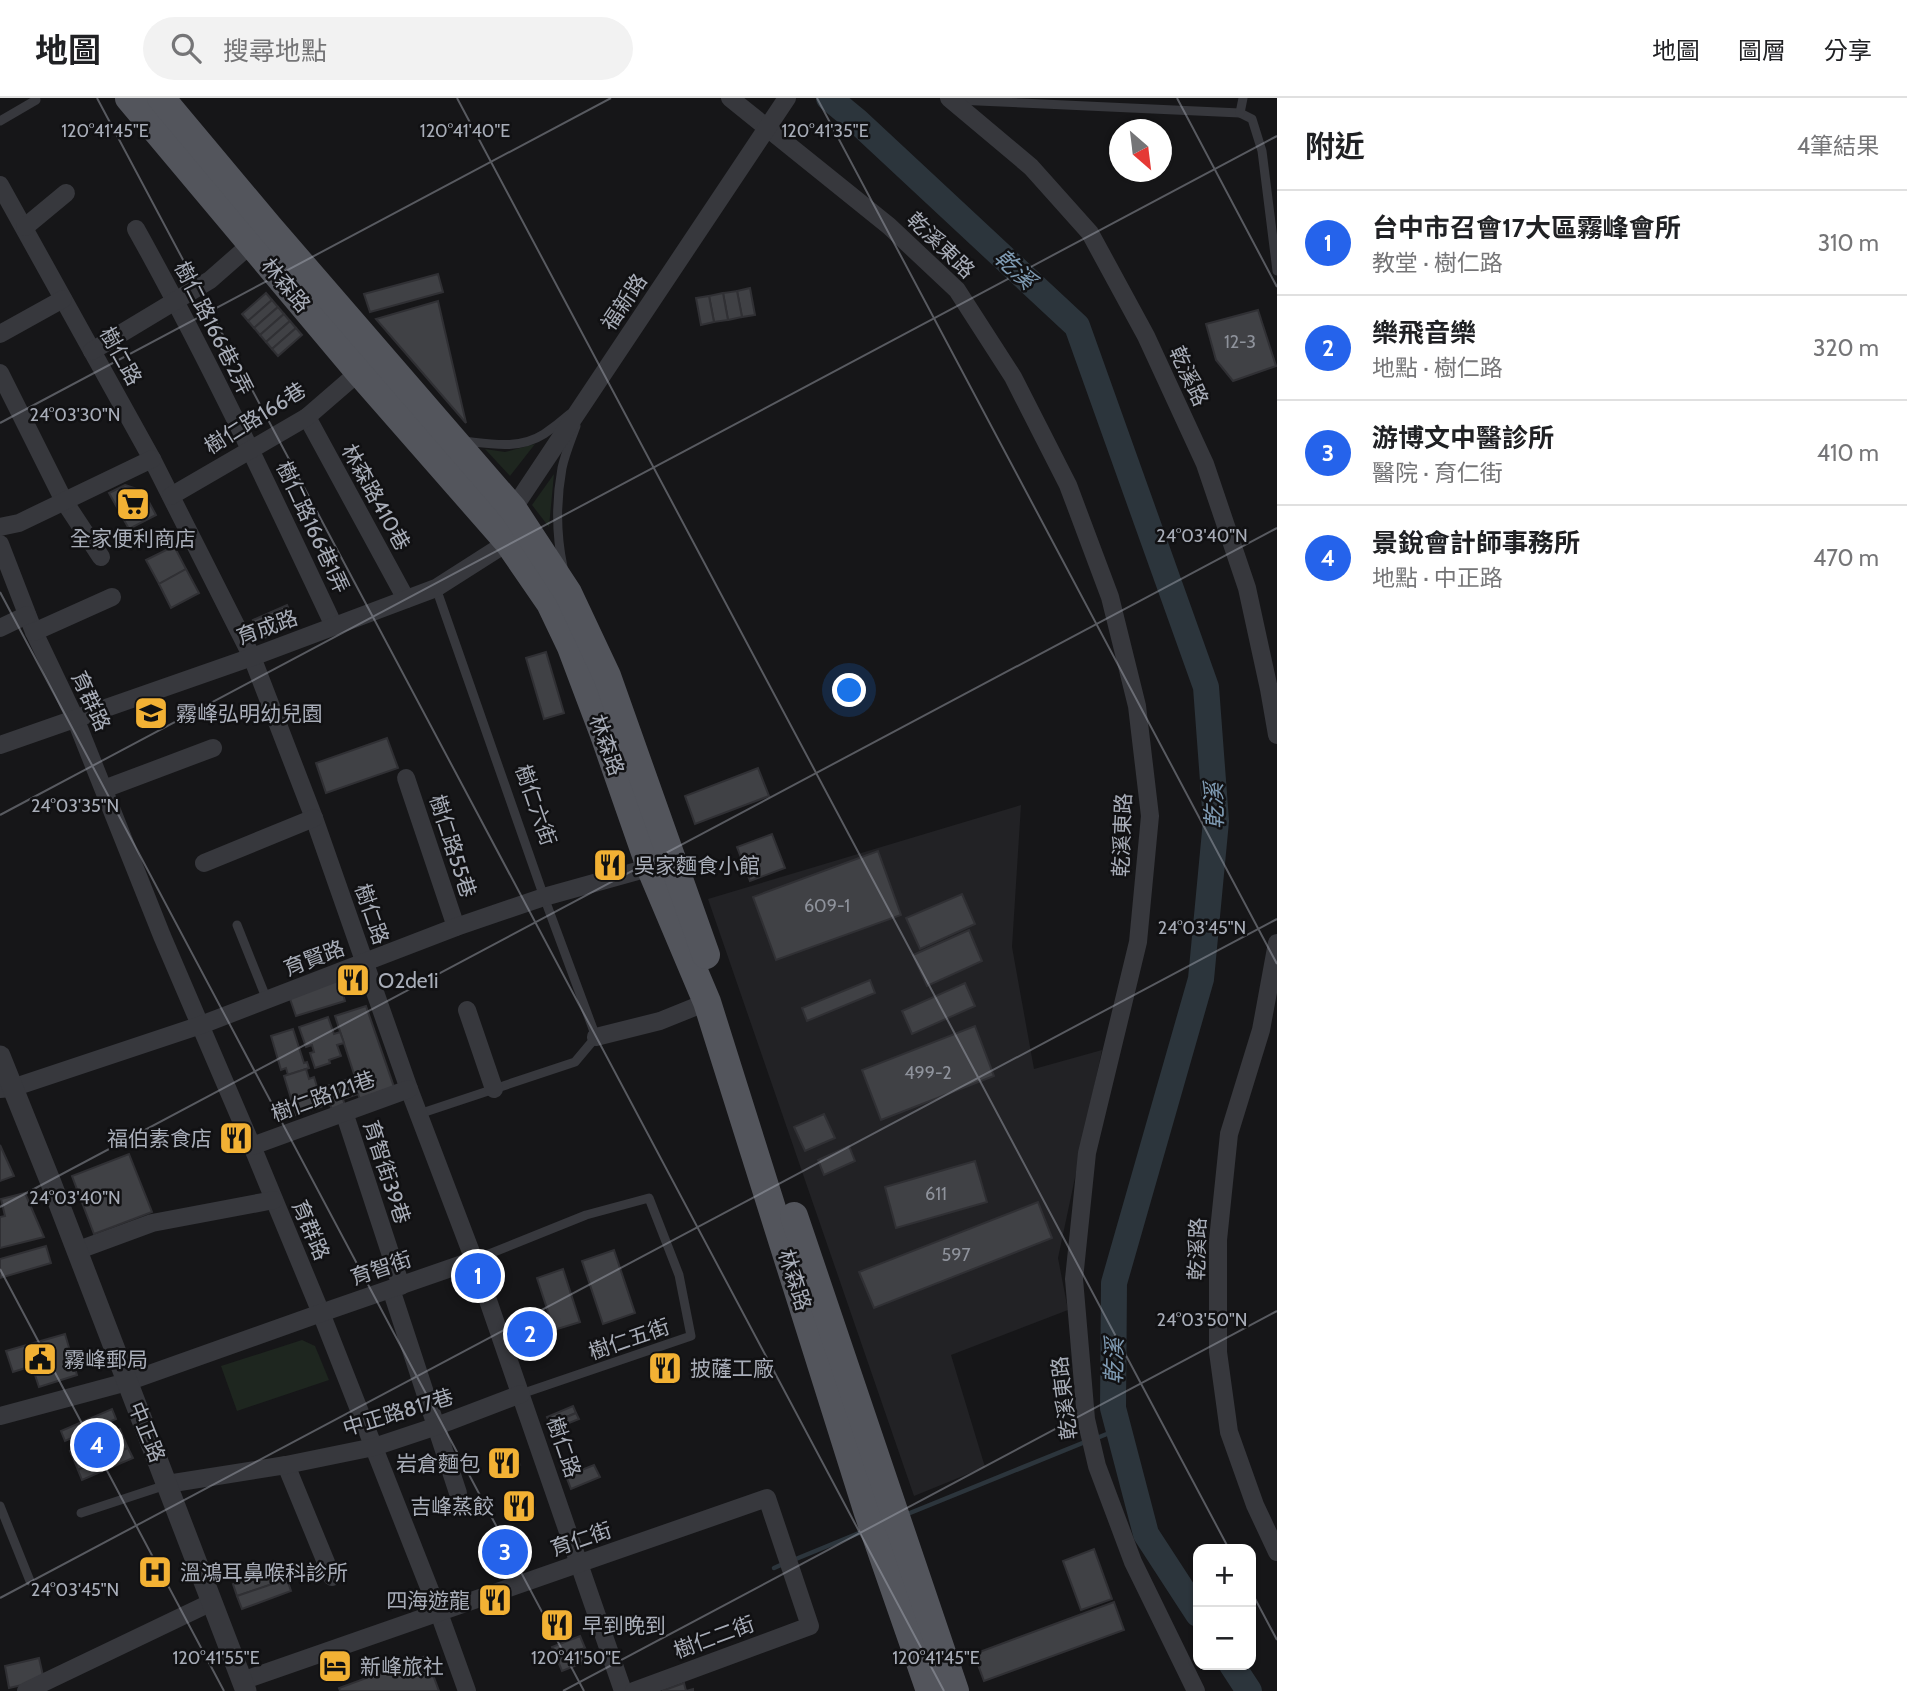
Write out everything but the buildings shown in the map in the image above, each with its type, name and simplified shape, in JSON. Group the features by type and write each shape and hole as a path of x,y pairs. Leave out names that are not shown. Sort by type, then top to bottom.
{"main road":[{"name":"林森路","path":"129,98 453,440 513,509 568,593 607,676 662,864 707,1002 879,1508"},
{"name":"林森路","path":"160,98 359,372 508,542 550,603 571,647 603,732 662,864 848,1373 879,1508"},
{"path":"879,1508 955,1691"},
{"path":"891,1542 930,1691"}],"street":[{"name":"乾溪東路","path":"730,98 769,124 889,226 957,290 1013,377 1068,485 1110,597 1137,706 1150,816 1138,942 1087,1153 1074,1279 1086,1419 1097,1466 1133,1562 1196,1691"},
{"name":"福新路","path":"513,509 787,98"},
{"name":"乾溪路","path":"950,99 1031,167 1090,233 1146,336 1205,464 1247,589 1277,735"},
{"name":"樹仁路","path":"1,188 152,459 252,657 314,818 409,1089 474,1260 624,1691"},
{"path":"25,228 66,193"},
{"name":"樹仁路166巷2弄","path":"136,229 176,301 250,449"},
{"path":"92,351 210,280 260,235"},
{"path":"2,328 64,299"},
{"name":"樹仁路166巷","path":"171,495 307,417 359,372"},
{"path":"0,373 64,501 101,557"},
{"name":"林森路410巷","path":"307,417 406,599"},
{"name":"樹仁路166巷1弄","path":"250,449 334,626"},
{"path":"0,527 19,523 152,459"},
{"path":"508,542 513,509"},
{"name":"育成路","path":"0,745 252,657 436,588 508,542"},
{"name":"育群路","path":"0,544 34,632 75,718 162,936 321,1313 467,1691"},
{"path":"34,632 112,597"},
{"path":"0,628 27,615"},
{"path":"104,789 213,748"},
{"name":"樹仁路55巷","path":"406,778 456,928"},
{"path":"204,863 314,818"},
{"name":"育賢路","path":"6,1088 201,1025 456,928 544,898 662,864"},
{"name":"乾溪路","path":"1277,943 1261,1030 1229,1134 1218,1240 1218,1352 1229,1432 1255,1505 1277,1552"},
{"path":"596,1037 660,1021 707,1002"},
{"path":"467,1010 494,1089"},
{"name":"中正路","path":"0,1056 6,1088 51,1182 244,1686"},
{"name":"樹仁路121巷","path":"252,1146 409,1089"},
{"name":"育智街39巷","path":"344,1112 458,1493"},
{"path":"76,1251 152,1223 274,1200"},
{"name":"育智街","path":"0,1416 127,1382 474,1260"},
{"name":"中正路817巷","path":"167,1484 286,1465 374,1447 521,1394"},
{"path":"286,1465 332,1577"},
{"name":"育仁街","path":"244,1686 579,1563 767,1498 810,1626"},
{"path":"26,1691 212,1602"},
{"name":"樹仁二街","path":"634,1691 810,1626"}],"lane":[{"path":"1240,113 1243,98"},
{"path":"950,99 1240,113 1252,119 1262,150 1277,271"},
{"path":"0,121 36,100"},
{"path":"453,440 506,446 523,443 542,435 583,405"},
{"path":"568,593 559,549 558,505 562,467 583,405"},
{"name":"樹仁六街","path":"436,588 544,898 596,1037"},
{"path":"237,925 267,1000"},
{"path":"419,1114 575,1062 596,1037"},
{"name":"育智街","path":"474,1260 586,1215 649,1198"},
{"name":"樹仁五街","path":"521,1394 691,1336 679,1275 649,1198"},
{"path":"81,1513 167,1484"},
{"path":"0,1506 30,1581"}],"shaded area":[{"path":"535,444 510,476 485,449 505,452"},
{"path":"554,474 549,527 532,505"},
{"path":"1021,805 1012,947 1034,1069 1102,1050 1058,1258 1068,1310 951,1355 985,1467 914,1496 708,899"},
{"path":"302,1340 315,1346 329,1380 237,1411 221,1366"}],"waterway":[{"name":"乾溪","path":"829,98 1077,326 1206,687 1216,821 1201,979 1114,1283 1113,1408 1146,1534 1193,1607"},
{"path":"1097,1438 1119,1429"},
{"path":"905,1515 1085,1442"},
{"path":"791,1561 864,1531"},
{"path":"774,1568 783,1564"},
{"name":"乾溪","path":"1235,1670 1249,1691"}],"place":[{"name":"全家便利商店","path":"133,504"},
{"name":"霧峰弘明幼兒園","path":"151,713"},
{"name":"吳家麵食小館","path":"610,865"},
{"name":"O2de1i","path":"353,980"},
{"name":"福伯素食店","path":"236,1138"},
{"name":"台中市召會17大區霧峰會所","path":"478,1276"},
{"name":"樂飛音樂","path":"530,1334"},
{"name":"霧峰郵局","path":"40,1359"},
{"name":"披薩工廠","path":"665,1368"},
{"name":"景銳會計師事務所","path":"97,1445"},
{"name":"岩倉麵包","path":"504,1463"},
{"name":"吉峰蒸餃","path":"519,1506"},
{"name":"游博文中醫診所","path":"505,1552"},
{"name":"溫鴻耳鼻喉科診所","path":"155,1572"},
{"name":"四海遊龍","path":"495,1600"},
{"name":"早到晚到","path":"557,1625"},
{"name":"新峰旅社","path":"335,1666"}]}
